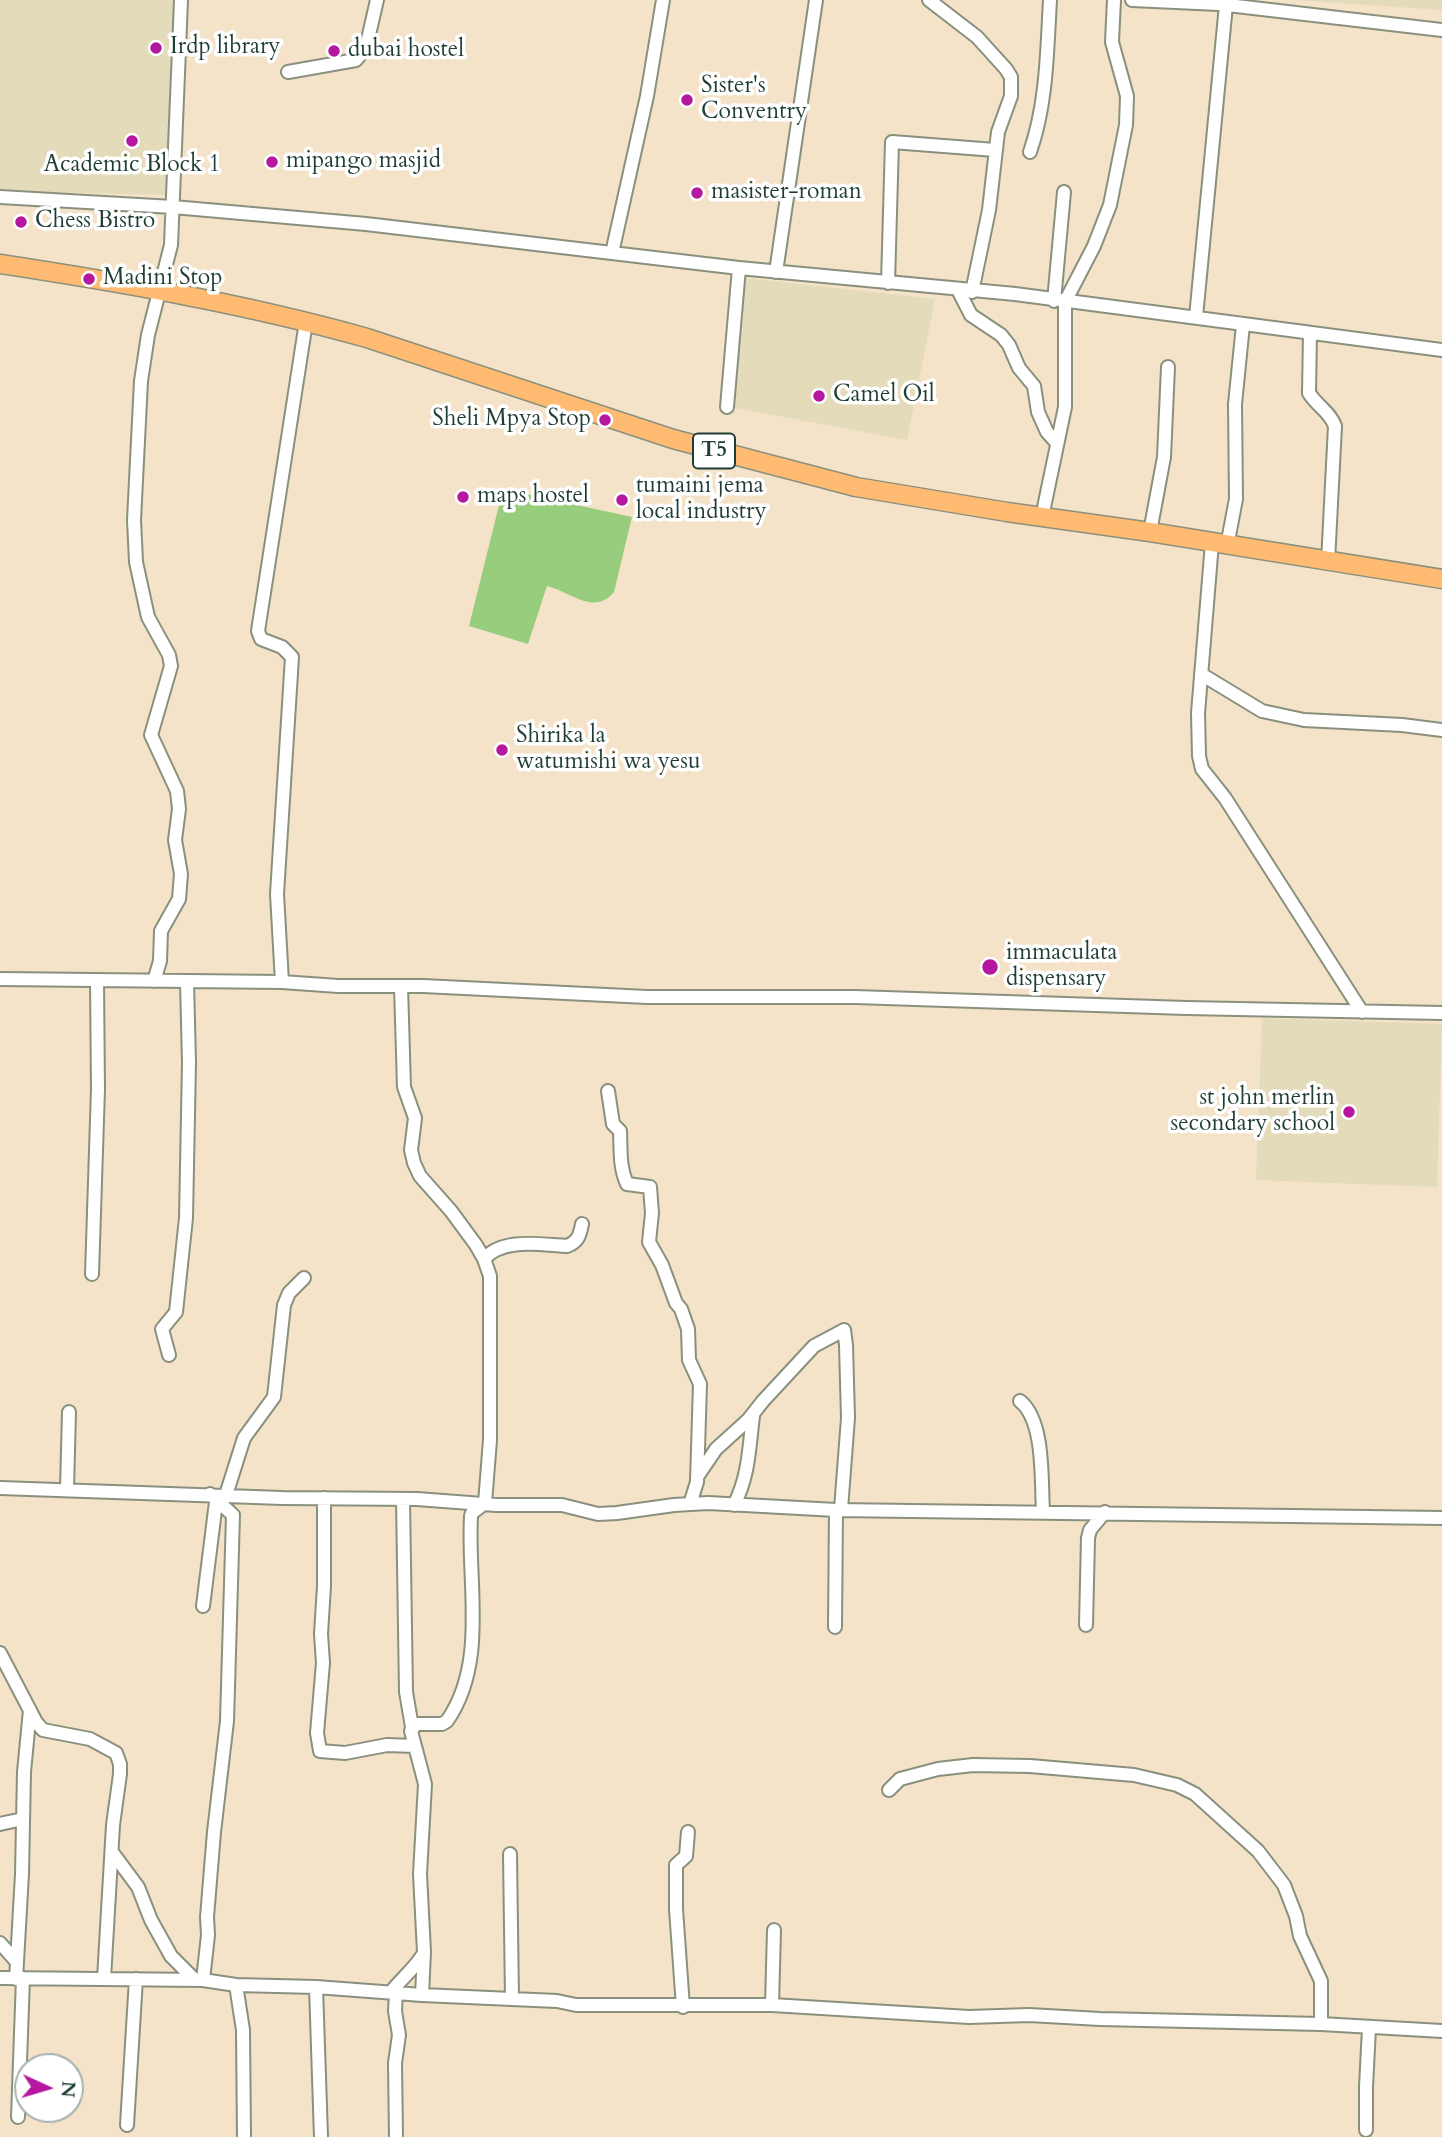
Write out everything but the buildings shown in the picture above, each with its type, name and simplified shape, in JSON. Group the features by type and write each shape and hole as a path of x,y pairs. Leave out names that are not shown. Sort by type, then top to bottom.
{"highway":[{"name":"T5","path":"0,264 161,289 367,338 673,439 856,487 1442,579"}],"street":[{"path":"154,981 160,961 161,932 181,895 176,840 179,809 177,791 151,735 171,666 169,655 148,617 136,562 134,520 141,381 148,335 171,245 181,0"},
{"path":"288,72 356,60 366,48 377,0"},
{"path":"612,253 647,96 663,0"},
{"path":"776,272 816,0"},
{"path":"929,0 977,37 1011,77 1011,96 998,132 989,210 972,292"},
{"path":"1030,152 1044,96 1050,0"},
{"path":"1060,301 1094,246 1110,205 1126,125 1127,96 1112,43 1114,0"},
{"path":"1132,0 1226,5 1442,30"},
{"path":"1196,317 1226,5"},
{"path":"888,284 892,142 995,150"},
{"path":"1042,517 1065,408 1060,301 1065,192"},
{"path":"0,197 173,207 366,224 776,272 1015,294 1442,350"},
{"path":"727,407 739,268"},
{"path":"958,290 971,314 1001,335 1009,345 1019,368 1034,386 1038,412 1047,432 1058,443"},
{"path":"282,982 278,894 292,657 282,647 261,639 258,631 306,323"},
{"path":"1243,325 1235,404 1236,499 1220,544 1201,674 1199,756 1202,769 1225,797 1362,1012"},
{"path":"1310,333 1309,393 1331,416 1335,426 1328,562"},
{"path":"1150,532 1164,457 1168,367"},
{"path":"1201,674 1262,711 1304,720 1442,730"},
{"path":"0,979 282,982 647,997 855,998 1442,1013"},
{"path":"92,1274 97,980"},
{"path":"169,1355 162,1329 176,1312 186,1218 189,1063 187,981"},
{"path":"401,986 404,1087 415,1118 411,1150 414,1163 419,1176 451,1210 484,1259 490,1276 491,1298 490,1440 485,1503 471,1516 473,1615 463,1693 447,1721 442,1724 420,1723 412,1727"},
{"path":"608,1091 613,1124 620,1131 622,1174 627,1184 650,1187 652,1213 649,1242 681,1309 688,1329 689,1360 699,1384 696,1491 690,1504"},
{"path":"484,1259 488,1254 507,1246 574,1244 582,1224"},
{"path":"203,1606 218,1497 244,1438 274,1397 284,1304 289,1293 304,1278"},
{"path":"697,1477 716,1449 753,1415 814,1346 844,1330 848,1419 839,1510 835,1627"},
{"path":"1020,1401 1034,1418 1043,1511"},
{"path":"67,1489 69,1412"},
{"path":"734,1505 748,1469 753,1415"},
{"path":"0,1488 218,1497 403,1499 562,1505 598,1514 690,1504 839,1510 1442,1518"},
{"path":"199,1980 208,1935 214,1832 227,1721 233,1515 218,1497"},
{"path":"324,1498 321,1634 323,1663 317,1733 320,1751 345,1753 387,1745 415,1746"},
{"path":"403,1499 406,1692 411,1736 423,1768 425,1784 420,1874 424,1952 422,1995"},
{"path":"1086,1625 1088,1538 1090,1530 1105,1512"},
{"path":"0,1653 43,1730 90,1738 117,1753 120,1774 104,1979"},
{"path":"19,2053 20,1978 16,1961 30,1710"},
{"path":"889,1790 900,1779 938,1769 973,1765 1030,1766 1134,1774 1177,1785 1195,1794 1258,1851 1284,1885 1296,1916 1300,1936 1321,1981 1321,2024"},
{"path":"0,1824 23,1819"},
{"path":"683,2007 675,1894 676,1865 686,1856 688,1832"},
{"path":"112,1852 138,1888 151,1920 171,1956 199,1980"},
{"path":"510,1854 512,1999"},
{"path":"772,2005 774,1930"},
{"path":"0,1943 16,1961"},
{"path":"396,2137 396,2063 399,2035 393,1992 424,1952"},
{"path":"0,1978 199,1980 236,1985 557,2001 576,2006 772,2005 969,2017 1029,2015 1321,2024 1442,2031"},
{"path":"127,2125 136,1979"},
{"path":"236,1985 243,2030 244,2137"},
{"path":"316,1987 321,2137"},
{"path":"1366,2130 1369,2028"}],"shaded area":[{"path":"0,0 175,0 170,195 0,191"},
{"path":"1296,0 1442,0 1442,10"},
{"path":"744,278 935,299 907,440 731,407"},
{"name":"st john merlin secondary school","path":"1262,1018 1442,1024 1437,1187 1256,1180"}],"green space":[{"path":"503,489 632,517 614,592 606,599 590,602 547,586 528,644 469,626"}],"place":[{"name":"Irdp library","path":"156,48"},
{"name":"dubai hostel","path":"334,51"},
{"name":"Sister's Conventry","path":"687,100"},
{"name":"Academic Block 1","path":"132,141"},
{"name":"mipango masjid","path":"272,162"},
{"name":"masister-roman","path":"697,193"},
{"name":"Chess Bistro","path":"21,222"},
{"name":"Madini Stop","path":"89,279"},
{"name":"Camel Oil","path":"819,396"},
{"name":"Sheli Mpya Stop","path":"605,420"},
{"name":"maps hostel","path":"463,497"},
{"name":"tumaini jema local industry","path":"622,500"},
{"name":"Shirika la watumishi wa yesu","path":"502,750"},
{"name":"immaculata dispensary","path":"990,967"},
{"name":"st john merlin secondary school","path":"1349,1112"}]}
